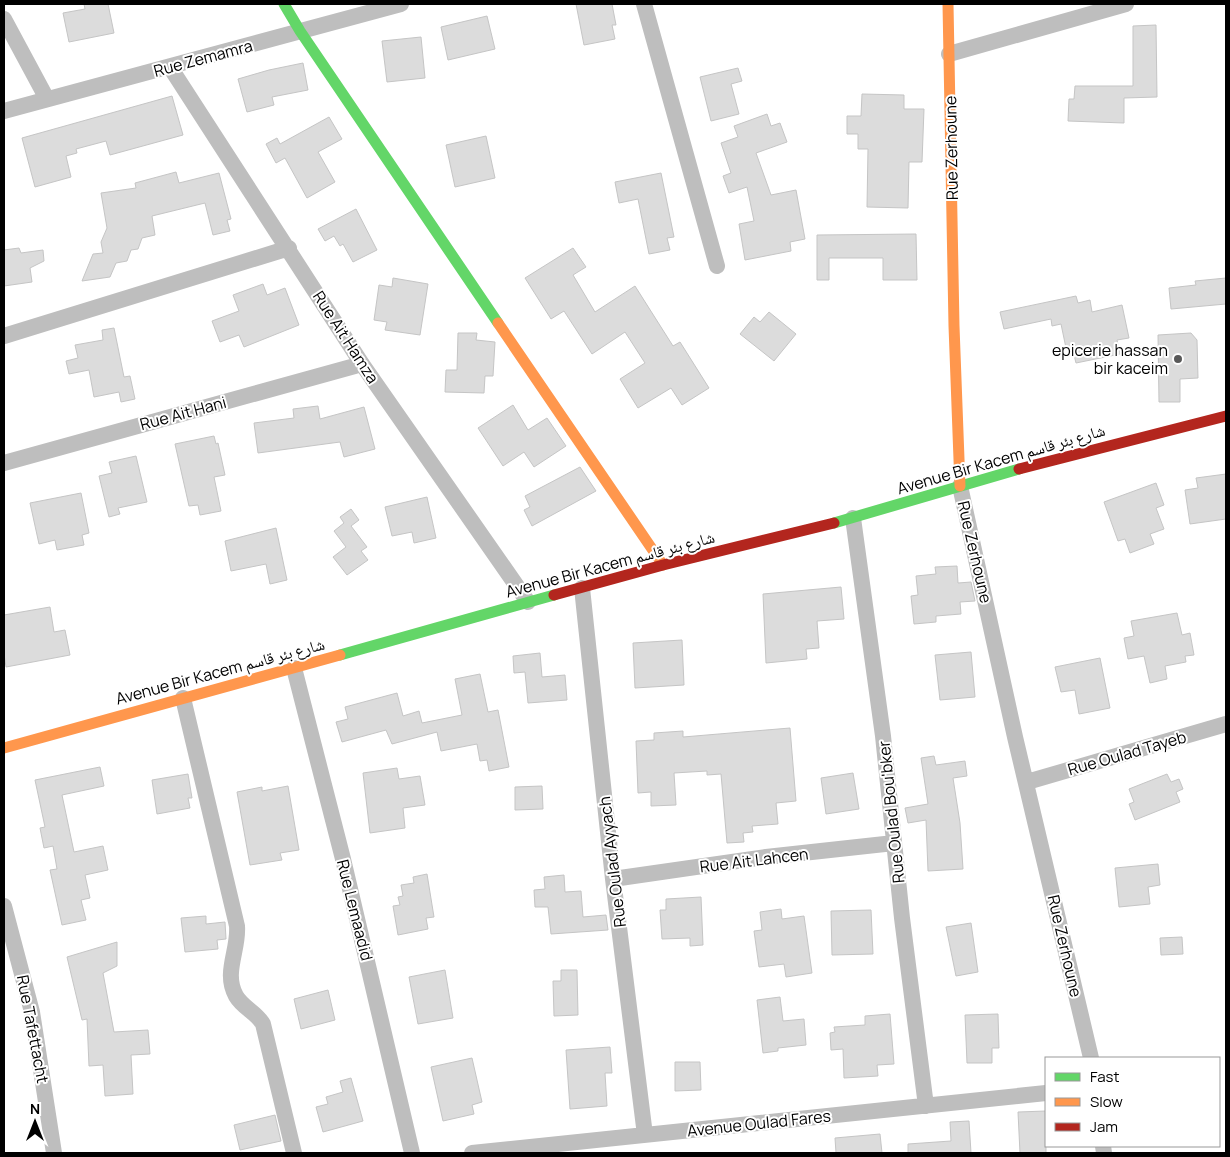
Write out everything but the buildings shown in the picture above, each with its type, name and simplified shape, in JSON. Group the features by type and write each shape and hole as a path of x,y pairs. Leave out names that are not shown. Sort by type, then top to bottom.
{"street":[{"path":"284,4 300,31 663,565"},
{"name":"Rue Zemamra","path":"4,111 401,4"},
{"path":"644,4 717,266"},
{"name":"Rue Zerhoune","path":"948,4 954,326 960,486 1091,1057"},
{"path":"949,54 1126,4"},
{"path":"4,19 47,99"},
{"name":"Rue Ait Hamza","path":"170,66 362,364 528,602"},
{"path":"4,336 288,248"},
{"name":"Rue Ait Hani","path":"4,463 362,364"},
{"name":"Avenue Bir Kacem شارع بئر قاسم","path":"4,748 663,565 853,518 960,486 1226,416"},
{"name":"Rue Oulad Bou'bker","path":"853,518 870,633 926,1106"},
{"name":"Rue Oulad Ayyach","path":"582,588 613,879 645,1135"},
{"name":"Rue Lemaadid","path":"294,668 345,869 412,1153"},
{"path":"183,698 237,926 237,943 231,966 233,988 238,999 254,1012 262,1024 294,1153"},
{"name":"Rue Oulad Tayeb","path":"1027,782 1226,724"},
{"name":"Rue Ait Lahcen","path":"613,879 766,857 894,843"},
{"name":"Rue Tafettacht","path":"4,906 32,1012 54,1153"},
{"name":"Avenue Oulad Fares","path":"472,1153 594,1147 645,1135 1045,1092"}],"traffic: fast":[{"path":"284,4 300,31 498,323"},
{"path":"834,523 1019,469"},
{"path":"340,655 554,595"}],"traffic: slow":[{"path":"948,4 954,326 960,486"},
{"path":"498,323 663,565"},
{"path":"4,748 340,655"}],"traffic: jam":[{"path":"1019,469 1226,416"},
{"path":"554,595 663,565 834,523"}],"place":[{"name":"epicerie hassan bir kaceim","path":"1178,359"}]}
